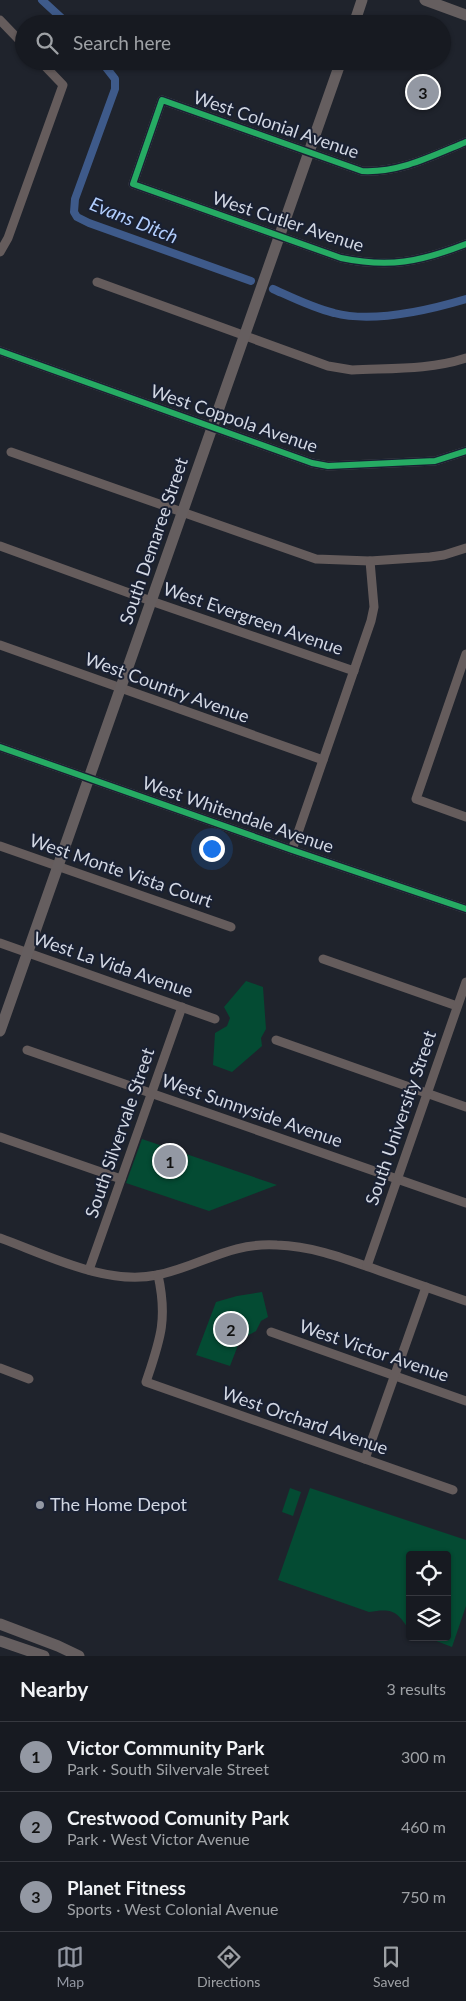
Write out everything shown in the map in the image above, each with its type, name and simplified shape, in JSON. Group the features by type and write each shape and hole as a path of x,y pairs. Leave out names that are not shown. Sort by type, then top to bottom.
{"main road":[{"path":"357,15 362,0"},
{"path":"425,0 466,15"},
{"name":"South Demaree Street","path":"0,1032 338,70"},
{"path":"0,1624 76,1653 79,1656"},
{"path":"0,1632 23,1640 33,1636"},
{"path":"0,1641 44,1656"}],"street":[{"path":"0,20 15,36"},
{"path":"0,251 8,238 63,85 49,70"},
{"name":"West Colonial Avenue","path":"133,184 162,100 362,171 380,172 403,168 466,142"},
{"name":"West Cutler Avenue","path":"133,184 341,258 366,264 420,260 466,244"},
{"path":"98,282 328,366 352,370 428,366 449,364 466,358"},
{"name":"West Coppola Avenue","path":"0,351 312,463 328,466 435,460 466,452"},
{"path":"11,452 316,560 370,561 430,557 466,548"},
{"name":"West Evergreen Avenue","path":"0,546 151,601 354,671"},
{"path":"292,850 371,622 374,607 370,561"},
{"name":"West Country Avenue","path":"0,645 323,760"},
{"path":"466,654 416,799 466,817"},
{"name":"West Whitendale Avenue","path":"0,747 466,909"},
{"name":"West Monte Vista Court","path":"0,846 231,927"},
{"name":"West La Vida Avenue","path":"0,943 215,1019"},
{"path":"323,959 457,1006"},
{"name":"South University Street","path":"366,1266 466,982"},
{"name":"South Silvervale Street","path":"89,1270 182,1007"},
{"path":"276,1040 466,1107"},
{"name":"West Sunnyside Avenue","path":"27,1050 466,1203"},
{"path":"0,1137 121,1179"},
{"path":"0,1238 89,1270 109,1276 126,1277 158,1275 224,1251 252,1245 276,1244 310,1248 466,1301"},
{"name":"West Orchard Avenue","path":"158,1275 164,1300 163,1320 159,1344 146,1382 454,1490"},
{"path":"365,1459 426,1287"},
{"name":"West Victor Avenue","path":"271,1332 466,1401"},
{"path":"0,1368 29,1379"}],"green space":[{"path":"246,981 263,987 266,1029 261,1038 262,1046 232,1072 213,1065 215,1033 227,1026 230,1018 224,1007"},
{"path":"142,1139 277,1185 209,1211 126,1183"},
{"path":"262,1292 268,1317 261,1321 256,1331 240,1340 230,1366 196,1355 216,1302"},
{"path":"290,1488 301,1492 293,1516 282,1512"},
{"path":"310,1488 466,1540 466,1606 452,1647 436,1641 451,1641 451,1551 406,1551 406,1626 398,1615 389,1611 369,1612 278,1580"}],"waterway":[{"name":"Evans Ditch","path":"42,0 58,15"},
{"name":"Evans Ditch","path":"108,70 115,79 115,89 75,199 74,212 77,217 251,281"},
{"name":"Evans Ditch","path":"273,289 326,311 365,317 418,311 466,299"}],"cycle path":[{"path":"466,142 428,158 402,166 376,171 362,171 162,100 133,184 341,258 374,263 404,262 434,255 466,244"},
{"path":"0,351 312,463 328,466 435,461 466,451"},
{"path":"0,747 466,909"}],"place":[{"name":"Planet Fitness","path":"423,92"},
{"name":"Victor Community Park","path":"170,1161"},
{"name":"Crestwood Comunity Park","path":"231,1329"},
{"name":"The Home Depot","path":"40,1505"}]}
